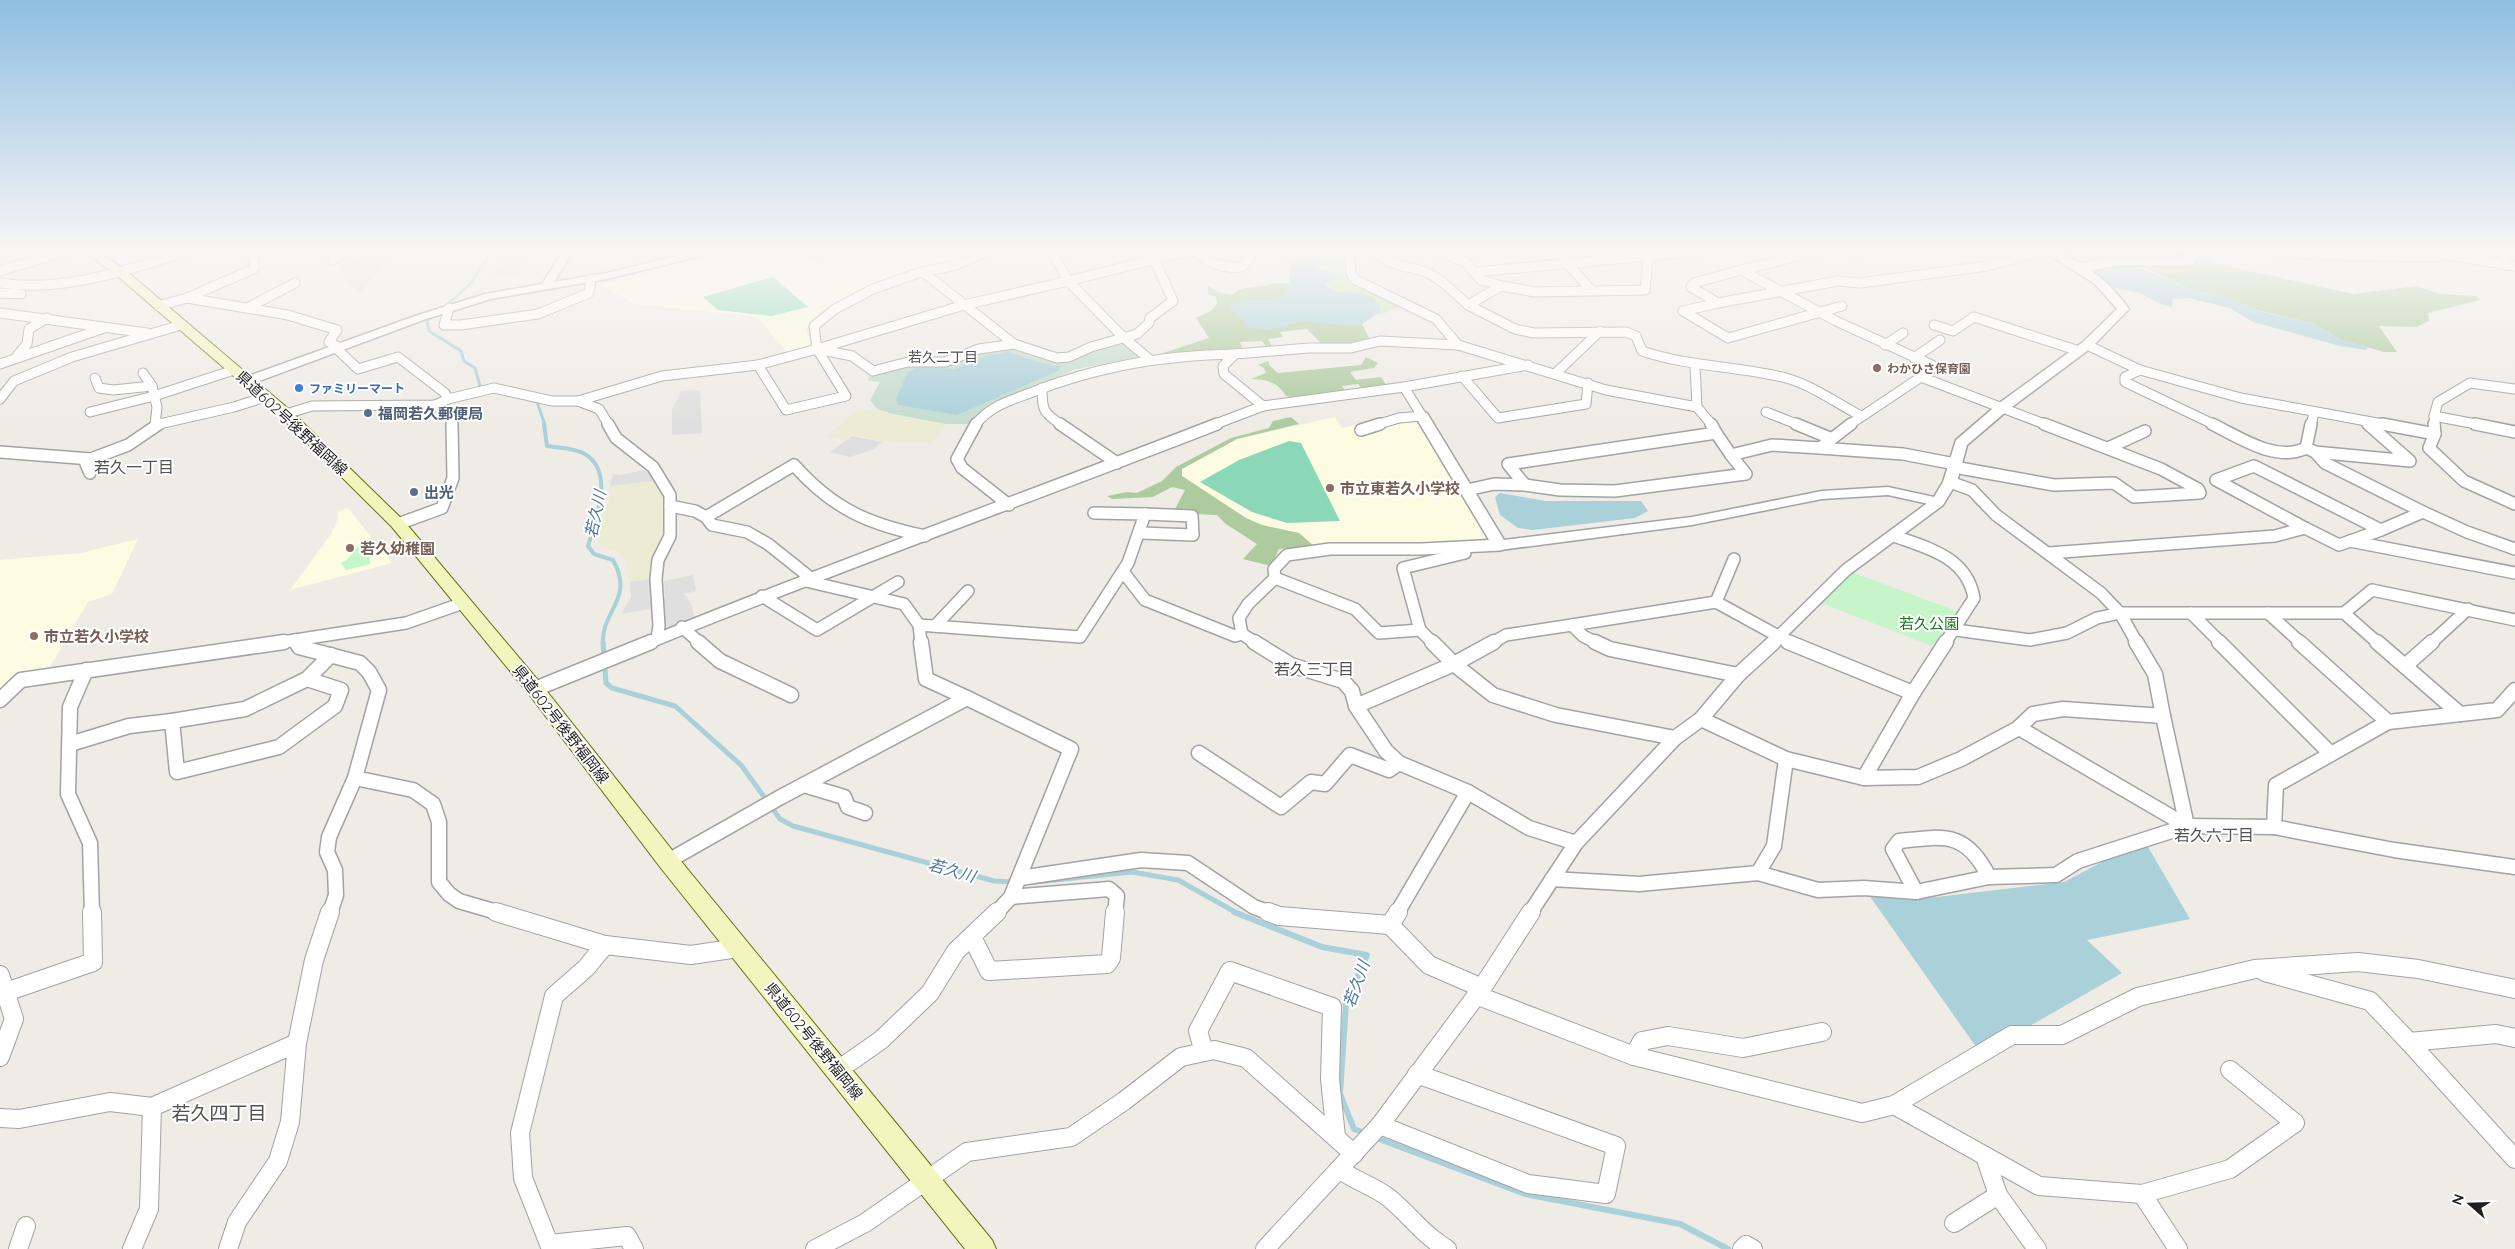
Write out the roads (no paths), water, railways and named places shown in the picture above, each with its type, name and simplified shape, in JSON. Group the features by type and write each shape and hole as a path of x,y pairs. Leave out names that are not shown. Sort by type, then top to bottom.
{"main road":[{"name":"県道602号後野福岡線","path":"161,308 286,414 398,524 535,689 668,861 982,1249"}],"street":[{"path":"256,308 288,314 337,330 329,342 338,348 358,368 398,357 445,393 448,399"},
{"path":"90,412 153,391 240,376 338,348 448,308"},
{"path":"449,308 444,325 462,325 538,314 552,308"},
{"path":"758,365 786,410 846,396 817,349 814,326 838,308"},
{"path":"286,414 312,406 435,405 448,399 494,388 552,401 578,401 662,376 758,365 953,308"},
{"path":"968,308 1014,344 1057,358 1068,357 1091,347 1142,331 1149,323 1150,318 1164,308"},
{"path":"1094,308 1124,338 1149,358"},
{"path":"1415,308 1436,319 1458,345"},
{"path":"1474,308 1515,329 1534,333 1626,332 1636,336 1642,351 1694,365 1787,378 1861,416"},
{"path":"1695,308 1683,311 1728,338 1831,308"},
{"path":"1812,308 1857,333 1934,366 1930,371 1830,438 1820,448"},
{"path":"1265,1249 1378,1128 1479,992 1576,843 1675,738 1701,719 1738,675 1779,638 1846,570 1938,502 1950,482 1961,443 2003,407 2083,348 2123,308"},
{"path":"0,313 152,334"},
{"path":"1934,325 1953,331 1974,317 2083,348 2140,370 2241,398 2435,434"},
{"path":"15,357 27,344 29,330 47,318"},
{"path":"0,399 4,390 14,381 72,357 181,325"},
{"path":"0,364 15,357 106,328"},
{"path":"1556,373 1600,331"},
{"path":"1885,345 1903,333"},
{"path":"1914,358 1940,340"},
{"path":"1009,505 962,468 958,459 975,426 991,410 1086,371 1149,358 1187,354 1234,354 1309,348 1352,348 1380,341 1458,345 1556,373 1606,390 1697,407 1707,417 1731,455 1746,474 1668,486 1615,491 1560,490 1525,485 1494,484 1467,490"},
{"path":"817,349 852,356 873,371 902,363 945,362 979,349 1014,344"},
{"path":"1234,354 1223,366 1224,374 1264,406"},
{"path":"0,356 15,357"},
{"path":"535,689 682,627 1009,505 1264,406 1404,387 1528,365"},
{"path":"1694,365 1697,407"},
{"path":"2140,370 2125,377 2125,382 2268,451 2311,450 2410,461 2366,422"},
{"path":"143,373 153,391 157,407 154,424"},
{"path":"1462,376 1498,418 1586,404 1588,383"},
{"path":"1731,455 1772,446 1903,454 2054,485 2114,483 2134,497 2200,493 2198,490 2161,469 1921,377"},
{"path":"94,378 99,388 153,391"},
{"path":"2515,389 2470,383 2438,402 2434,416 2435,434 2429,448 2464,481 2515,504"},
{"path":"1404,387 1500,545"},
{"path":"1042,388 1042,408 1048,416 1117,463"},
{"path":"0,452 91,459 128,446 154,424 234,407 265,397"},
{"path":"578,401 599,409 616,438 653,467 670,495 670,536 658,560 657,638"},
{"path":"398,524 442,508 454,478 452,417 435,405"},
{"path":"1766,412 1830,438"},
{"path":"2311,450 2314,413"},
{"path":"1361,430 1399,418 1422,416"},
{"path":"2434,416 2515,432"},
{"path":"2108,448 2145,431"},
{"path":"1525,485 1508,464 1716,433"},
{"path":"2311,450 2325,463 2423,512 2467,532 2515,549"},
{"path":"90,473 86,464 91,459"},
{"path":"706,517 794,465 819,492 840,505 888,529 926,536"},
{"path":"2381,530 2254,466 2216,480 2339,545 2381,530 2423,512"},
{"path":"1950,482 1972,490 1996,515 2101,593 2120,613 2155,674 2187,826"},
{"path":"1275,578 1274,569 1287,555 1330,548 1422,549 1558,540 1692,521 1822,495 1888,490 1938,502"},
{"path":"670,506 695,511 706,517 712,525 747,532 768,544 809,580 870,597 904,604 919,625 926,679 1071,749 1011,897 956,951 930,993 881,1040 838,1070"},
{"path":"1094,513 1192,516 1192,535 1141,533"},
{"path":"919,625 1050,632 1080,637 1124,573 1141,533 1145,514"},
{"path":"2049,553 2275,536 2305,528"},
{"path":"1864,778 1914,693 1956,630 1974,598 1969,578 1949,559 1923,546 1894,536"},
{"path":"2350,541 2515,573"},
{"path":"1500,545 1404,568 1420,630 1454,664 1493,695 1556,715 1675,738"},
{"path":"1716,602 1734,559"},
{"path":"1124,573 1134,582 1145,600 1234,636 1242,634 1291,665 1344,681 1352,691 1356,706 1386,751 1399,763 1468,792 1529,828 1576,843"},
{"path":"1275,578 1355,609 1379,633 1420,630"},
{"path":"1242,634 1239,618 1248,604 1275,578"},
{"path":"762,596 817,630 898,582"},
{"path":"1956,630 2030,640 2068,633 2097,618 2120,613 2344,613 2372,590 2515,620"},
{"path":"935,626 968,591"},
{"path":"1356,706 1454,664 1506,636 1716,602 1779,638 1914,693"},
{"path":"0,700 22,680 406,623 463,603"},
{"path":"2405,666 2468,609"},
{"path":"2191,613 2330,754"},
{"path":"2268,613 2388,722"},
{"path":"2344,613 2460,714"},
{"path":"1572,625 1583,636 1610,649 1738,675"},
{"path":"682,627 720,661 791,695"},
{"path":"228,1249 237,1222 278,1162 290,1122 297,1043 314,960 336,895 335,870 327,852 329,837 355,778 380,690 365,665 342,656 298,647 295,640"},
{"path":"70,744 128,726 245,709 306,679 331,655"},
{"path":"6,992 93,962 90,843 68,794 70,707 86,670"},
{"path":"172,721 178,772 264,752 279,747 335,706 341,690 306,679"},
{"path":"2274,828 2276,785 2330,754 2388,722 2497,710 2515,690"},
{"path":"668,861 779,798 967,698"},
{"path":"1701,719 1786,759 1864,778 1918,776 1961,759 2019,728 2033,714 2063,709 2163,716"},
{"path":"2019,728 2187,826"},
{"path":"1198,753 1281,807 1311,782 1325,784 1350,755 1389,770 1399,763"},
{"path":"1758,873 1774,846 1786,759"},
{"path":"355,778 413,790 434,804 439,822 439,882 449,894 459,900 605,945 691,955 738,948"},
{"path":"804,785 844,797 848,807 865,813"},
{"path":"1390,925 1468,792"},
{"path":"1552,879 1639,884 1758,873 1818,890 1864,888 1916,892 1989,876 2056,875 2078,861 2187,826 2274,828 2451,861 2515,867"},
{"path":"1916,892 1893,849 1899,840 1947,837 1965,844 1984,863 1989,876"},
{"path":"1020,878 1141,860 1188,863 1254,907 1279,916 1390,925 1428,965 1479,992 1634,1056 1862,1113 1894,1105 2012,1035 2062,1035 2138,997 2255,969 2358,962 2418,969 2515,989"},
{"path":"972,937 989,971 1107,964 1111,958 1117,896 1109,889 1011,897"},
{"path":"605,945 586,968 554,996 520,1133 524,1178 549,1244 627,1236 634,1249"},
{"path":"2255,969 2370,1001 2515,1159"},
{"path":"1204,1052 1198,1031 1230,971 1332,1006 1330,1079 1336,1137"},
{"path":"0,975 14,1019 0,1057"},
{"path":"1634,1056 1642,1040 1668,1036 1744,1048 1822,1032"},
{"path":"2409,1042 2496,1034 2515,1038"},
{"path":"0,1118 20,1119 110,1102 152,1107 297,1043"},
{"path":"814,1249 865,1223 967,1152 1071,1137 1124,1101 1181,1057 1214,1050 1246,1058 1336,1137 1358,1150"},
{"path":"1894,1105 2039,1186 2142,1194 2230,1169 2295,1123 2230,1070"},
{"path":"1378,1128 1528,1184 1606,1194 1616,1146 1417,1074"},
{"path":"132,1249 149,1209 152,1107"},
{"path":"1985,1156 1998,1195 2037,1249"},
{"path":"1339,1169 1353,1180 1388,1197 1435,1242 1447,1249"},
{"path":"2142,1194 2178,1249"},
{"path":"1954,1223 1998,1195"},
{"path":"18,1249 26,1226"}],"water":[{"path":"1380,308 1380,312 1362,324 1352,326 1302,321 1269,330 1248,328 1238,314 1230,309"},
{"path":"2230,308 2252,308 2313,323 2339,339 2368,347 2366,350 2340,346 2253,322"},
{"path":"1008,352 1051,366 1060,366 1058,371 957,415 898,405 896,399 908,372 918,367 955,369 986,356"},
{"path":"1500,493 1546,501 1641,501 1648,511 1635,518 1533,530 1518,528 1500,515 1495,497"},
{"path":"2144,840 2190,919 2087,940 2122,973 1981,1054 1864,888 1937,897 2064,882"}],"waterway":[{"name":"若久川","path":"437,313 427,321 429,331 461,351 464,361 475,368 480,386 485,388"},
{"name":"若久川","path":"533,401 537,402 545,425"},
{"name":"若久川","path":"544,424 547,446 581,452 594,462 599,472 601,497 588,546 594,554 613,560 619,573 620,585 616,604 604,632 603,643"},
{"name":"若久川","path":"603,643 606,683 612,688 675,706 741,765 780,819 793,826 994,881 1013,882"},
{"name":"若久川","path":"1026,883 1132,872 1178,880 1237,913"},
{"name":"若久川","path":"1234,912 1322,947 1367,955 1346,1003 1340,1094 1354,1129 1367,1134"},
{"name":"若久川","path":"1374,1137 1525,1194 1680,1224 1728,1249"}],"place":[{"name":"わかひさ保育園","path":"1877,368"},
{"name":"ファミリーマート","path":"299,388"},
{"name":"福岡若久郵便局","path":"368,413"},
{"name":"市立東若久小学校","path":"1330,488"},
{"name":"出光","path":"414,492"},
{"name":"若久幼稚園","path":"350,548"},
{"name":"市立若久小学校","path":"34,636"}],"district":[{"name":"若久二丁目","path":"943,357"},
{"name":"若久一丁目","path":"134,467"},
{"name":"若久三丁目","path":"1314,669"},
{"name":"若久六丁目","path":"2214,835"},
{"name":"若久四丁目","path":"219,1113"}],"park label":[{"name":"若久公園","path":"1929,623"}]}
